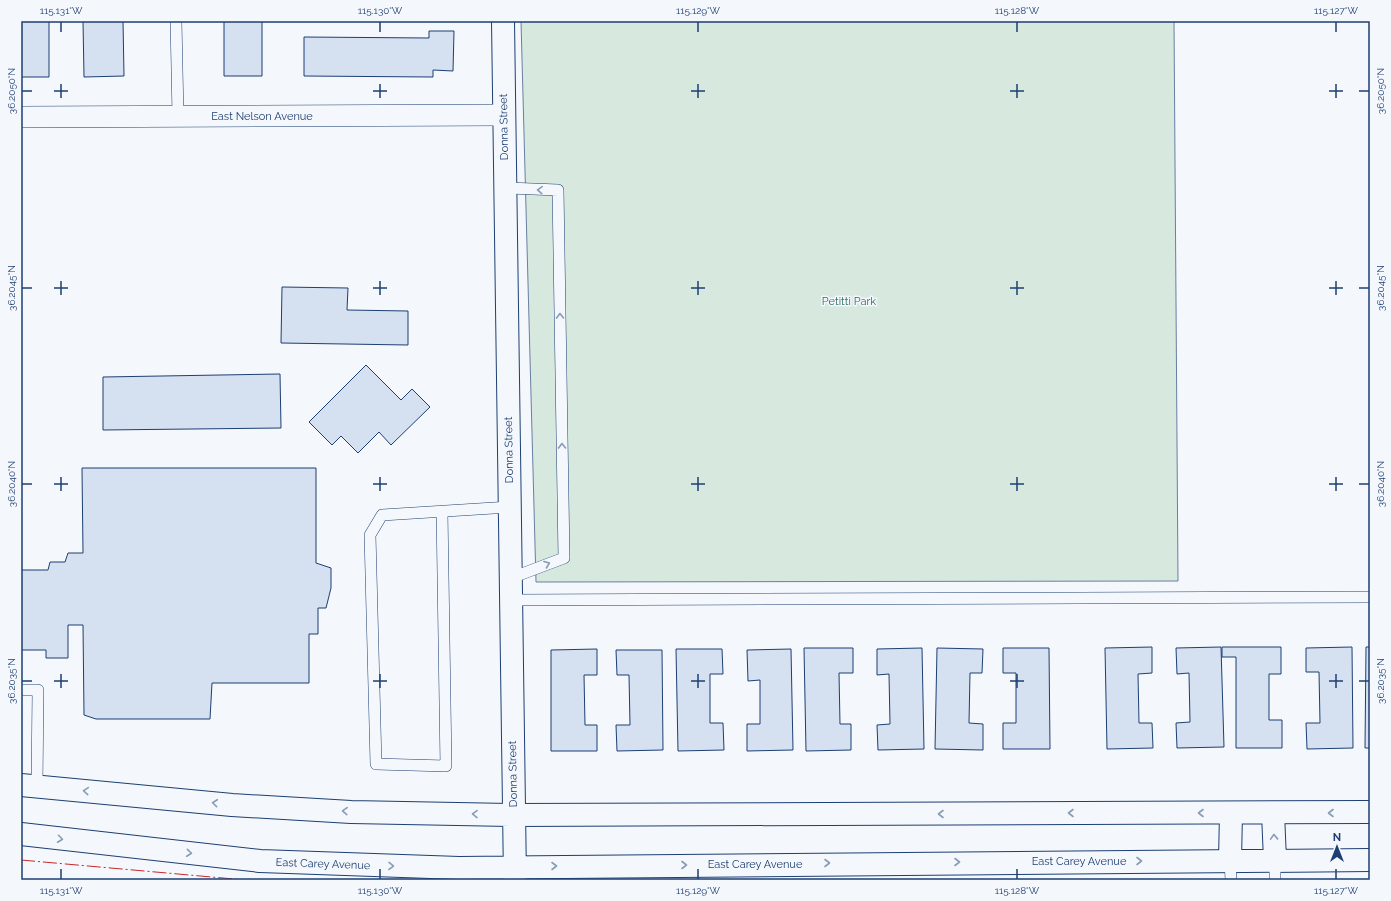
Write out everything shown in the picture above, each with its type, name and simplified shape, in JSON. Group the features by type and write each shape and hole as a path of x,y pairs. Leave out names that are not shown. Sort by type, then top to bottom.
{"main road":[{"name":"Donna Street","path":"502,21 515,873"},
{"path":"29,786 232,805 351,812 514,815 1370,812"},
{"path":"1231,813 1231,870"},
{"path":"1273,813 1275,870"},
{"name":"East Carey Avenue","path":"21,834 260,861 459,868 515,873 1275,870 1370,860"}],"street":[{"name":"East Nelson Avenue","path":"21,117 504,114"}],"lane":[{"path":"176,21 178,116"},
{"path":"505,188 558,190 564,558 511,589"},
{"path":"442,511 446,766 376,764 370,535 382,515 442,511 510,507"},
{"path":"511,589 1370,598"},
{"path":"21,690 38,690 29,786"}],"green space":[{"name":"Petitti Park","path":"521,21 1174,21 1178,581 536,582"}],"building":[{"path":"21,21 49,21 49,77 21,77"},
{"path":"83,21 123,21 124,76 84,77"},
{"path":"224,21 262,21 262,76 224,76"},
{"path":"429,31 454,31 453,71 433,70 433,77 304,76 304,37 429,38"},
{"path":"282,287 348,288 347,310 408,311 408,345 281,343"},
{"path":"366,365 401,400 412,389 430,407 391,445 379,432 358,453 341,436 332,445 309,422"},
{"path":"280,374 281,428 103,430 103,377"},
{"path":"82,468 316,468 316,563 331,568 331,588 326,608 318,608 318,634 309,634 309,683 212,683 210,719 96,719 84,715 83,625 68,625 68,658 46,658 46,650 21,650 21,570 48,570 50,562 65,562 68,553 83,553"},
{"path":"1152,647 1152,673 1138,674 1139,723 1152,723 1153,748 1107,749 1105,648"},
{"path":"1221,647 1224,747 1177,748 1176,723 1190,722 1189,673 1177,674 1176,648"},
{"path":"1222,647 1281,647 1281,674 1269,674 1269,720 1282,720 1282,748 1236,748 1236,657 1222,657"},
{"path":"1352,647 1353,748 1307,749 1306,723 1320,723 1319,672 1306,672 1306,648"},
{"path":"1366,647 1370,647 1370,748 1365,748"},
{"path":"804,648 853,648 853,673 839,673 840,724 851,724 851,750 806,751"},
{"path":"922,648 924,749 878,750 877,725 890,724 889,674 877,675 877,649"},
{"path":"937,648 983,649 982,673 970,673 969,723 983,724 983,750 935,749"},
{"path":"1003,648 1049,648 1050,749 1003,749 1003,723 1016,723 1016,673 1003,673"},
{"path":"597,649 597,675 584,675 585,725 597,725 597,751 551,751 551,650"},
{"path":"676,649 722,649 723,674 710,674 710,723 723,723 724,750 678,751"},
{"path":"791,649 793,750 747,751 747,724 760,724 760,680 748,681 747,650"},
{"path":"616,650 662,650 663,750 617,751 616,725 630,725 629,675 617,675"}],"power":[{"path":"21,860 245,880"}]}
